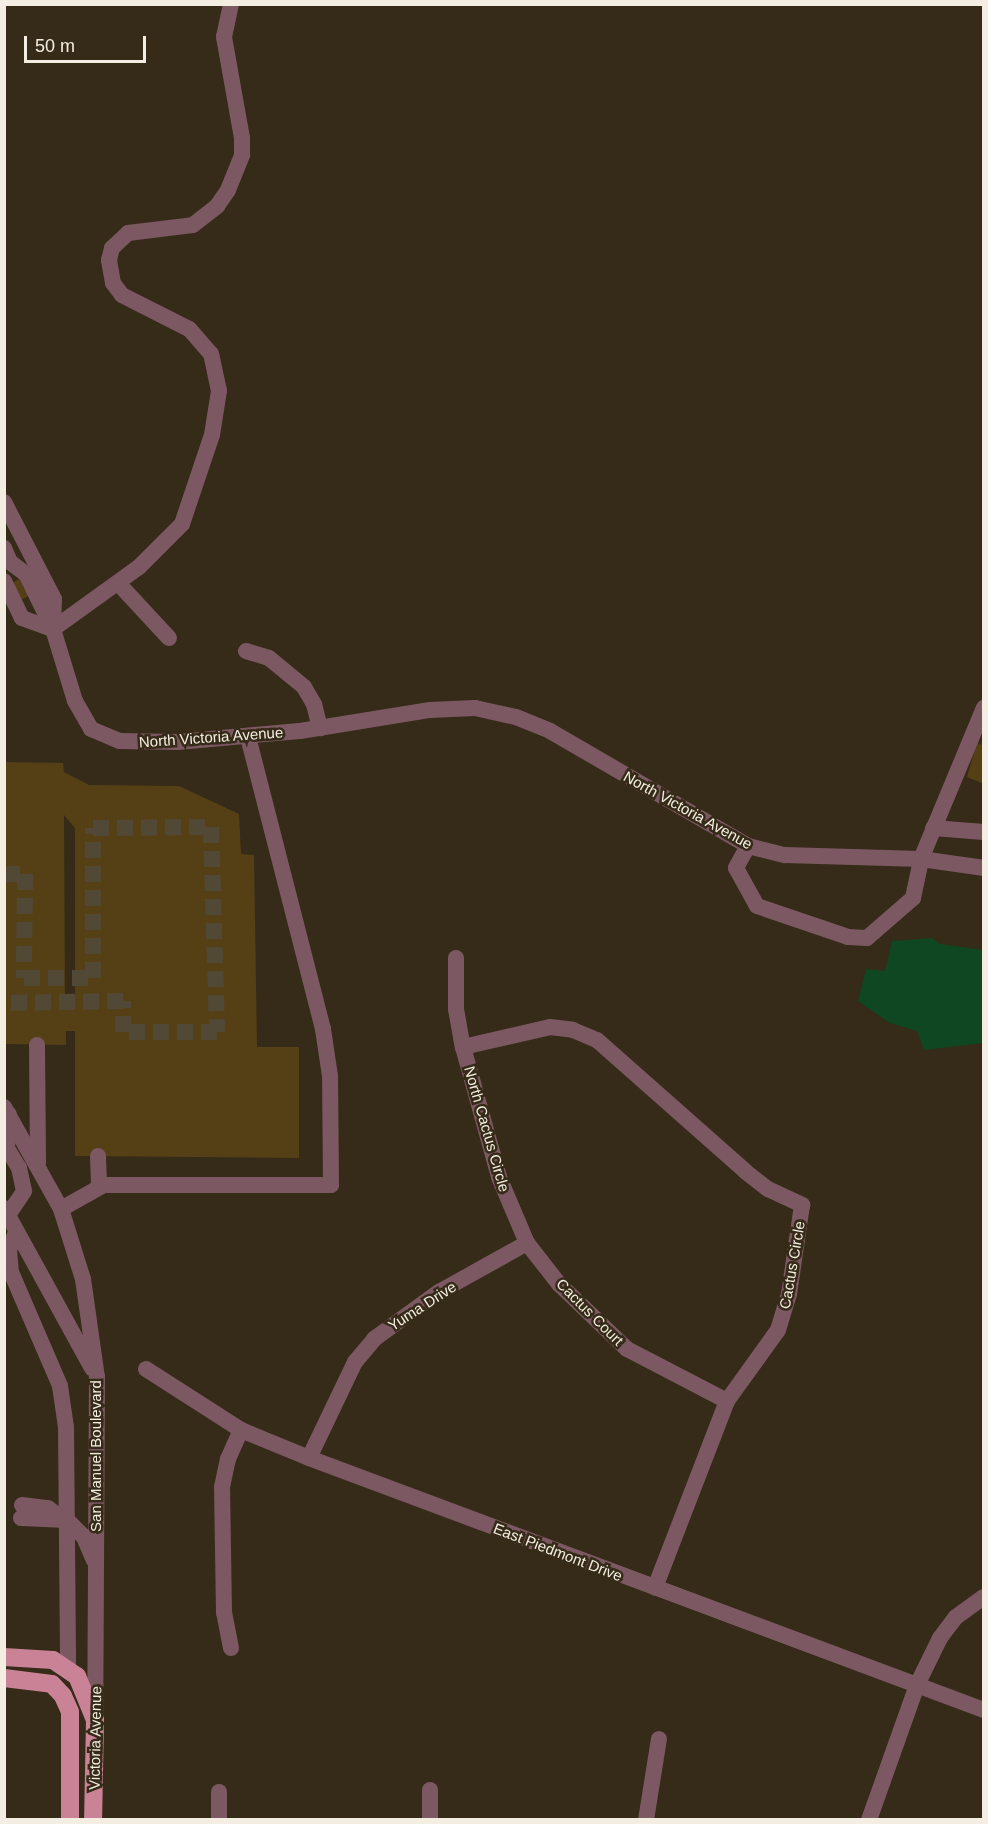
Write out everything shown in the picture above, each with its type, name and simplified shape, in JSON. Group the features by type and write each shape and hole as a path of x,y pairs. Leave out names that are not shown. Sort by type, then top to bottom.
{"main road":[{"path":"4,1657 60,1663 77,1676 95,1720"},
{"name":"Victoria Avenue","path":"4,1678 52,1684 63,1696 70,1712 69,1820"},
{"name":"Victoria Avenue","path":"93,1820 95,1720"}],"street":[{"path":"53,629 118,583 182,524 212,435 219,391 216,368 201,340 189,329 122,295 113,283 109,260 112,248 128,233 193,225 217,206 228,190 242,155 242,138 225,45 231,4"},
{"path":"5,503 54,599 53,629"},
{"path":"7,555 26,574 53,629"},
{"path":"7,555 4,580 22,618 53,629"},
{"path":"118,583 169,638"},
{"name":"North Victoria Avenue","path":"53,629 75,701 91,729 119,741 141,744 248,736 320,728 430,710 475,708 516,717 550,731 748,846 785,855 921,859 984,868"},
{"path":"246,651 269,658 304,687 314,704 320,728"},
{"path":"748,846 736,868 757,906 848,937 867,938 913,898 921,859 984,708"},
{"path":"61,1209 99,1187 331,1185 330,1076 323,1029 248,736"},
{"path":"933,828 984,832"},
{"name":"North Cactus Circle","path":"456,958 456,1009 463,1047 499,1177 527,1243"},
{"name":"Cactus Circle","path":"463,1047 550,1027 573,1030 597,1040 746,1172 768,1189 802,1205 789,1294 778,1330 727,1401 655,1588"},
{"path":"37,1045 38,1164"},
{"path":"7,1110 61,1209 83,1279 97,1377"},
{"path":"6,1211 24,1191 19,1168 7,1148 7,1110"},
{"path":"98,1156 99,1187"},
{"name":"San Manuel Boulevard","path":"6,1211 97,1377 97,1657"},
{"path":"16,1232 9,1250 11,1272 60,1386 66,1427 60,1663"},
{"name":"Cactus Court","path":"527,1243 560,1284 627,1349 682,1382 727,1401"},
{"name":"Yuma Drive","path":"309,1458 355,1362 374,1339 439,1292 527,1243"},
{"name":"East Piedmont Drive","path":"146,1369 241,1430 309,1458 984,1710"},
{"path":"231,1648 224,1613 222,1487 228,1459 241,1430"},
{"path":"22,1512 46,1520 64,1518 84,1537 97,1566"},
{"path":"869,1820 917,1685 940,1638 956,1617 984,1597"},
{"name":"Victoria Avenue","path":"95,1720 97,1657"},
{"path":"646,1820 659,1739"},
{"path":"430,1790 430,1820"},
{"path":"219,1792 219,1820"}],"green space":[{"path":"932,938 940,944 983,950 983,1043 924,1050 917,1031 890,1023 858,1001 866,969 885,971 892,941"}],"building":[{"path":"19,579 28,596 20,601 11,584"},
{"path":"983,738 984,784 967,777 977,743 981,745"},
{"path":"4,762 63,763 64,772 89,785 179,786 239,814 241,854 254,855 257,1047 299,1047 299,1158 75,1156 75,1031 66,1031 66,1045 4,1044","holes":["64,815 75,828 75,1003 65,1003"]}],"tunnel":[{"path":"4,874 25,874 24,978 93,978 93,828 211,827 217,1032 123,1032 123,1001 4,1003"}]}
